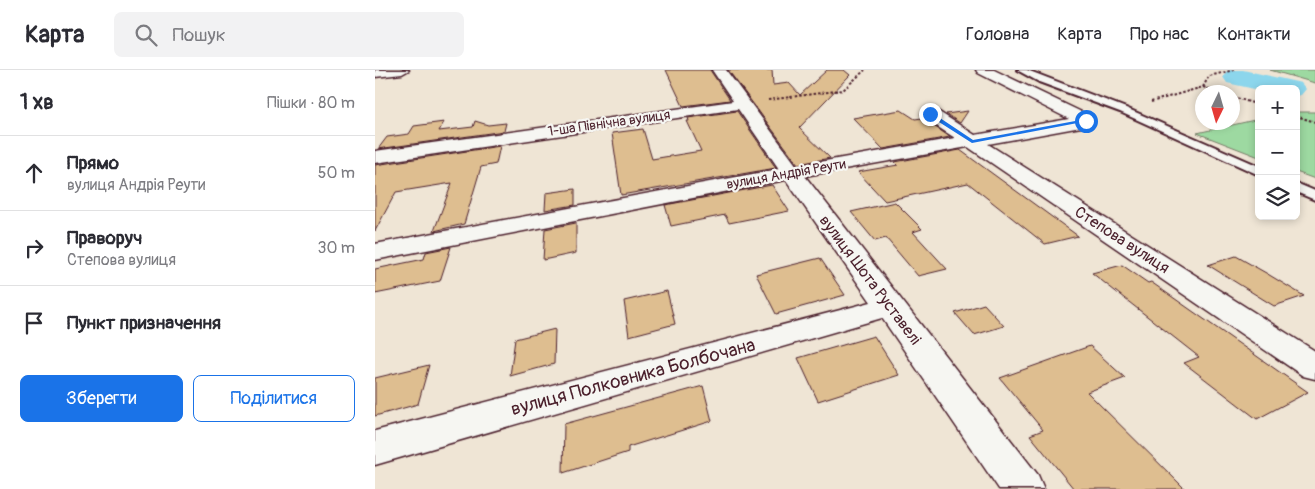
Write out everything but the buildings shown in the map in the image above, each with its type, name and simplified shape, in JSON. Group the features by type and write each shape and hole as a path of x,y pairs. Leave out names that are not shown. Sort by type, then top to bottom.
{"street":[{"path":"375,73 402,70"},
{"name":"вулиця Шота Руставелі","path":"719,70 790,173 891,306 1023,489"},
{"name":"вулиця Андрія Реути","path":"375,252 790,173 1086,121 983,70"},
{"name":"1-ша Північна вулиця","path":"375,157 742,104"},
{"name":"Степова вулиця","path":"930,114 1315,366"},
{"name":"вулиця Полковника Болбочана","path":"375,448 891,306"}],"lane":[{"path":"1021,70 1042,80 1123,110 1255,168"},
{"path":"1300,189 1315,196"}],"path":[{"path":"742,104 843,90 865,70"},
{"path":"1204,85 1209,76 1234,70"},
{"path":"1123,110 1195,89"},
{"path":"1240,99 1255,104"},
{"path":"1300,117 1315,122"}],"green space":[{"path":"1270,70 1315,70 1315,83"},
{"path":"1300,112 1315,112 1315,179 1300,173"},
{"path":"1255,120 1255,155 1197,133 1210,130 1240,130 1240,123"}],"waterway":[{"path":"1237,77 1273,85"}],"route":[{"path":"930,114 972,141 1086,121"}]}
